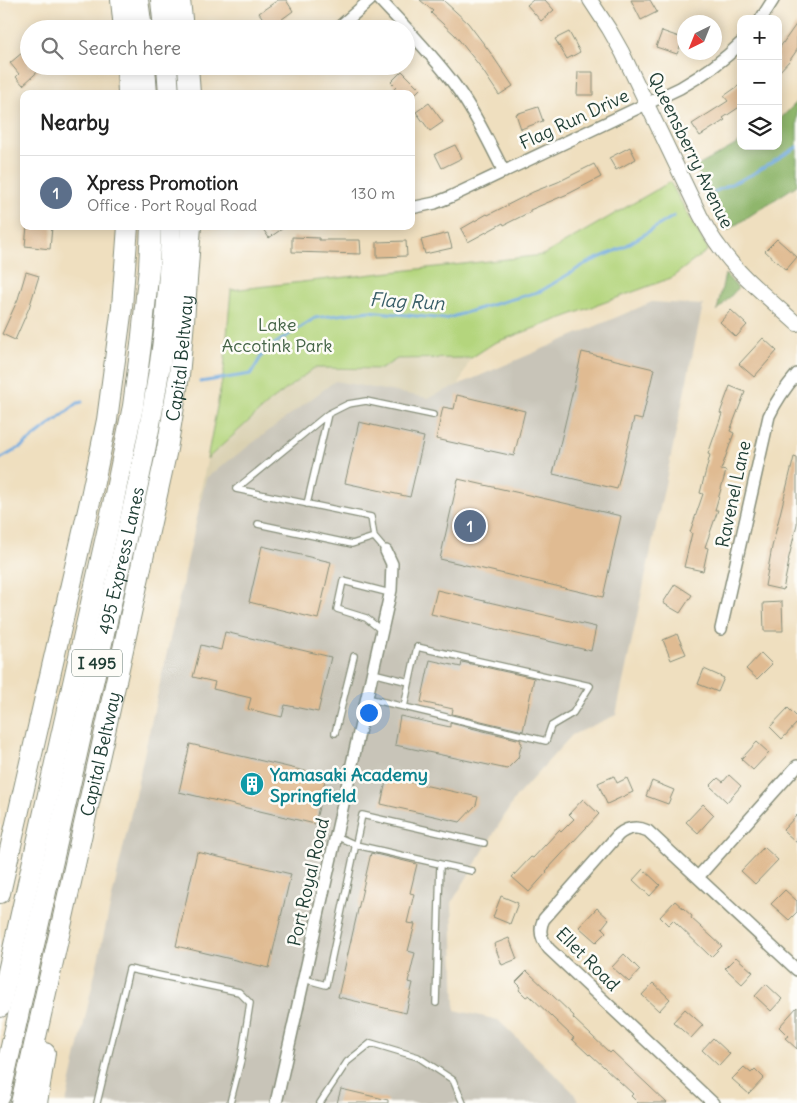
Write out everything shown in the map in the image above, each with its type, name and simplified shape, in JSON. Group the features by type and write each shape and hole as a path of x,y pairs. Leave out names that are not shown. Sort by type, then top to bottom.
{"highway":[{"path":"121,0 123,20"},
{"path":"138,0 141,20"},
{"path":"161,0 163,20"},
{"path":"180,0 182,20"},
{"path":"127,75 128,90"},
{"path":"146,75 147,90"},
{"path":"168,75 169,90"},
{"path":"189,75 190,90"},
{"name":"I 495","path":"0,893 107,420 122,307 128,230"},
{"name":"495 Express Lanes","path":"0,1007 108,529 130,423 142,345 151,230"},
{"name":"495 Express Lanes","path":"0,1096 147,440 164,332 171,230"},
{"name":"Capital Beltway","path":"21,1103 132,610 168,440 178,383 191,230"},
{"path":"0,852 32,756"},
{"path":"38,1103 72,880"}],"street":[{"path":"347,20 370,0"},
{"path":"380,0 399,20"},
{"name":"Queensberry Avenue","path":"590,0 622,52 700,216 719,246 748,280 797,324"},
{"path":"764,15 773,0"},
{"path":"415,38 455,85 474,113 504,172"},
{"name":"Flag Run Drive","path":"415,207 435,203 450,197 647,104 696,79 737,47"},
{"name":"Ravenel Lane","path":"721,629 768,421 774,403 797,374"},
{"name":"Port Royal Road","path":"276,1103 390,593 392,564 386,551"},
{"path":"797,766 698,877 797,970"},
{"name":"Ellet Road","path":"698,877 648,831 642,828 629,828 618,835 544,919 541,932 544,943 549,949 713,1103"}],"lane":[{"path":"386,551 374,537 370,517 236,489 328,414 348,404 366,401 433,415"},
{"path":"307,504 328,414"},
{"path":"258,524 352,544 374,537"},
{"path":"382,631 366,618 337,609 343,581 390,593"},
{"path":"367,698 404,707 546,741 551,726 573,713 590,686 417,647 404,707"},
{"path":"334,734 354,656"},
{"path":"372,673 409,682"},
{"path":"304,979 326,985 362,815 484,843"},
{"path":"336,836 356,845 472,871"},
{"path":"436,1003 440,864"},
{"path":"97,1103 129,969 239,992 250,1003 241,1060 230,1103"},
{"path":"320,1103 347,1062 371,1043 418,1057 453,1080 463,1103"}],"shaded area":[{"path":"652,302 703,305 616,715 572,735 516,797 452,902 455,1010 498,1020 573,1092 579,1103 66,1103 206,478 335,381 428,398"},
{"path":"470,359 398,531 372,535 199,498 207,460 270,402 313,369 380,370 396,360"}],"green space":[{"path":"797,102 797,185 728,230 714,207 696,167 737,144 737,150 782,150 782,117"},
{"name":"Lake Accotink Park","path":"670,182 708,250 671,278 494,343 471,358 397,359 381,369 314,368 271,401 207,459 224,370 231,290 543,255"},
{"path":"725,274 738,288 717,311"}],"building":[{"path":"278,0 286,0 293,11 281,20 264,20 259,13"},
{"path":"420,0 443,0 468,23 513,86 499,95 479,65 455,35"},
{"path":"533,0 545,0 554,10 541,21 527,5"},
{"path":"631,0 650,0 657,12 641,20"},
{"path":"797,23 797,50 782,69 782,44"},
{"path":"662,31 677,36 677,54 656,47"},
{"path":"569,32 580,52 567,59 555,39"},
{"path":"20,55 20,75 34,75 23,85 16,77 19,74 10,63"},
{"path":"578,72 593,72 593,95 577,95"},
{"path":"398,75 406,75 420,89 415,94 415,90 393,90 396,87 391,82"},
{"path":"737,87 737,109 723,118 725,120 700,136 692,124 728,101 724,96"},
{"path":"429,103 443,122 430,131 416,112"},
{"path":"538,107 543,121 521,129 516,114"},
{"path":"455,145 462,158 442,168 435,154"},
{"path":"630,147 636,159 616,170 609,158"},
{"path":"594,164 601,177 530,210 530,212 504,225 503,223 468,242 461,229 487,214"},
{"path":"27,230 52,230 50,249 25,246"},
{"path":"264,230 280,230 269,238"},
{"path":"448,233 452,248 425,254 421,240"},
{"path":"292,237 319,238 319,240 360,240 361,254 292,252"},
{"path":"777,239 797,257 786,270 765,251"},
{"path":"406,241 407,256 377,257 377,242"},
{"path":"26,272 39,276 29,308 15,340 2,334 18,299"},
{"path":"731,310 747,325 736,337 720,322"},
{"path":"763,338 777,351 754,377 739,364"},
{"path":"582,352 654,369 642,420 634,418 617,489 553,474"},
{"path":"730,386 745,392 730,431 734,433 721,470 726,471 715,510 718,510 705,547 708,548 703,571 684,567 692,533 690,532 703,494 700,493 710,455 708,454"},
{"path":"457,395 525,411 514,456 436,439 443,407 454,409"},
{"path":"359,422 424,437 410,497 345,483"},
{"path":"794,457 797,458 797,524 783,590 765,586 772,547"},
{"path":"458,479 621,516 603,597 440,559"},
{"path":"262,546 331,562 318,619 249,602"},
{"path":"675,584 692,595 680,613 663,603"},
{"path":"437,590 596,627 591,651 431,614"},
{"path":"782,602 783,631 764,631 763,603"},
{"path":"225,632 331,657 318,712 285,705 282,717 248,709 251,698 213,689 215,682 193,677 201,645 221,650"},
{"path":"677,634 686,654 671,660 663,640"},
{"path":"761,653 772,664 757,679 746,669"},
{"path":"430,660 461,667 462,662 534,678 523,731 452,714 453,709 421,702"},
{"path":"704,669 724,678 718,692 698,684"},
{"path":"788,708 797,717 797,723 782,739 770,727"},
{"path":"400,716 450,727 450,723 521,740 518,758 507,769 395,745"},
{"path":"757,742 769,753 753,770 741,759"},
{"name":"Yamasaki Academy Springfield","path":"190,744 326,776 315,824 179,792"},
{"path":"729,775 741,786 727,802 710,786 718,778 723,782"},
{"path":"614,776 617,783 627,778 633,792 607,804 598,783"},
{"path":"387,777 478,797 476,805 460,822 381,804"},
{"path":"652,781 674,790 668,804 646,796"},
{"path":"583,799 599,814 529,892 512,877 559,830 561,832 574,819 569,814"},
{"path":"703,804 714,815 698,833 686,822"},
{"path":"797,815 797,843 783,830"},
{"path":"764,847 778,860 755,884 741,871"},
{"path":"197,852 291,874 269,968 176,946"},
{"path":"371,853 417,864 410,893 414,894 407,923 415,924 408,951 415,953 408,982 413,983 406,1013 338,997"},
{"path":"643,869 660,885 650,896 633,880"},
{"path":"785,890 797,901 797,912 789,920 771,904"},
{"path":"501,896 518,903 510,924 493,917"},
{"path":"675,901 722,946 711,957 673,920 668,925 660,917"},
{"path":"597,908 609,919 602,928 606,932 596,942 579,927"},
{"path":"509,938 517,959 502,965 494,944"},
{"path":"624,954 640,970 629,982 612,967"},
{"path":"736,957 753,972 742,984 725,968"},
{"path":"527,971 610,1053 612,1051 667,1103 638,1103 631,1096 633,1094 572,1039 574,1038 529,995 526,997 519,990 521,987 516,982"},
{"path":"653,983 670,999 659,1011 642,995"},
{"path":"766,984 782,999 771,1011 755,996"},
{"path":"797,1007 797,1049 785,1038 788,1036 779,1027"},
{"path":"685,1009 703,1025 691,1038 673,1022"},
{"path":"713,1038 730,1054 719,1066 702,1050"},
{"path":"744,1067 751,1073 755,1069 764,1078 749,1094 732,1079"},
{"path":"341,1089 388,1100 388,1103 337,1103"}],"waterway":[{"name":"Flag Run","path":"714,192 751,175 797,147"},
{"name":"Flag Run","path":"200,382 251,374 265,350 315,318 369,311 445,319 541,291 587,263 622,248 674,216"},
{"name":"Flag Run","path":"0,459 21,447 78,403 82,402"}],"place":[{"name":"Xpress Promotion","path":"470,526"},
{"name":"Yamasaki Academy Springfield","path":"252,784"}]}
